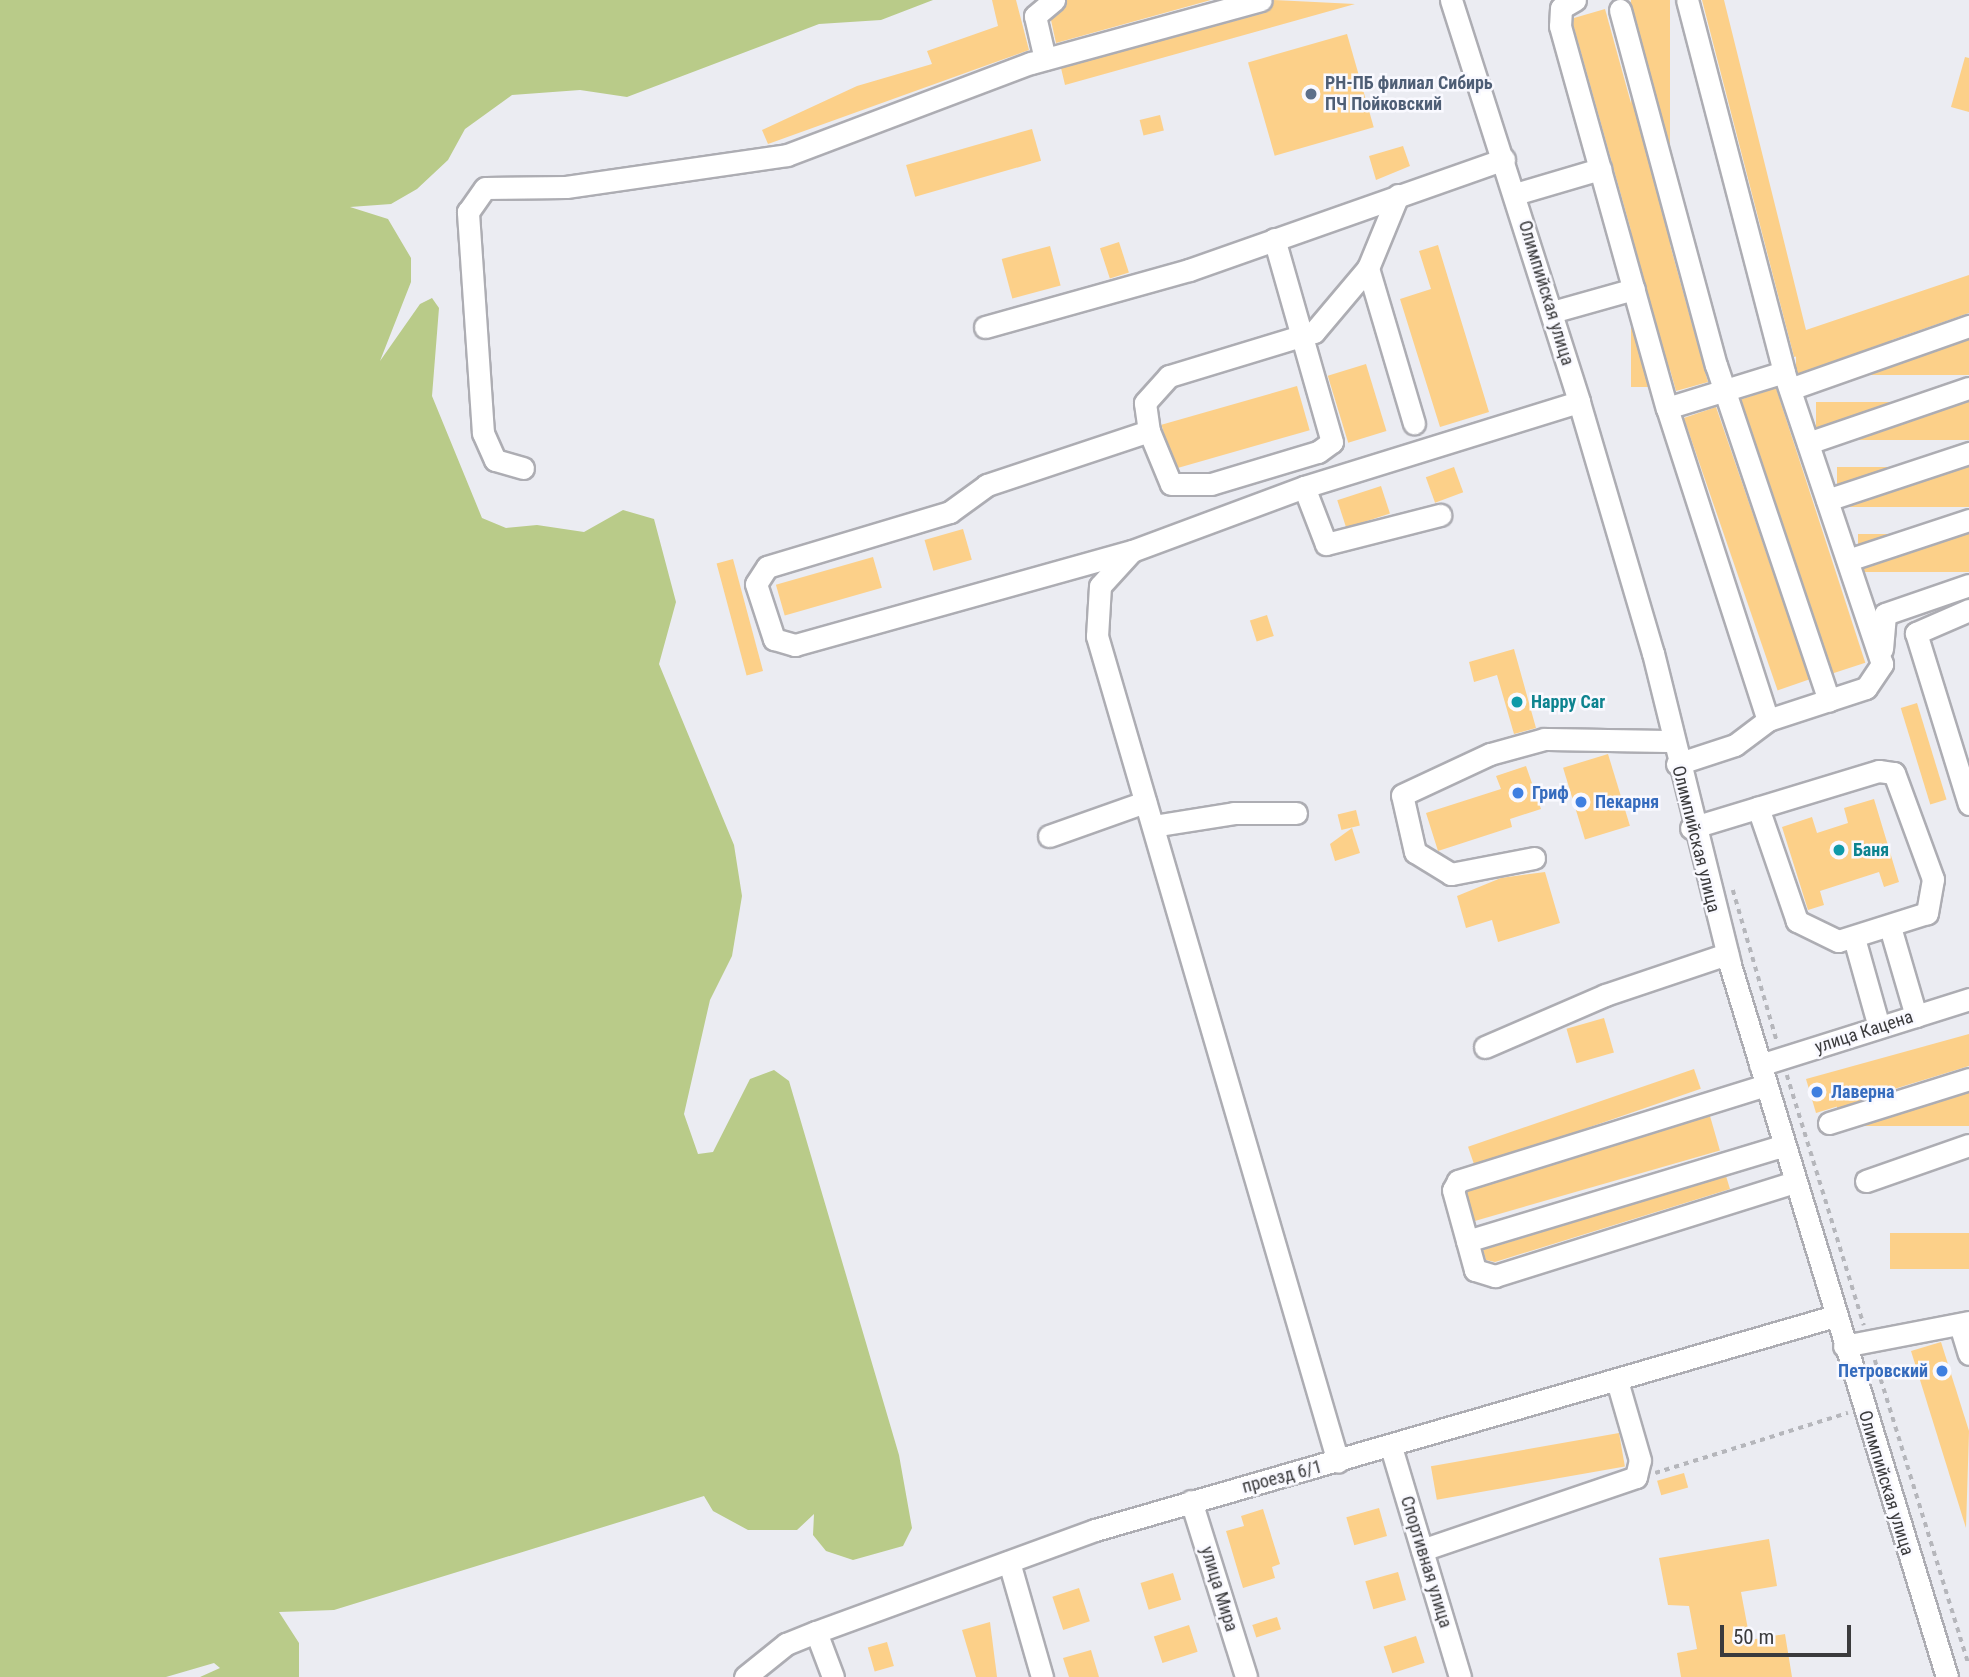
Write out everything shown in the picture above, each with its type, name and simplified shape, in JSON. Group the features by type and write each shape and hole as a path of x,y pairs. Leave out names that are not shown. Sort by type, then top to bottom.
{"street":[{"path":"1045,59 1035,16 1054,0"},
{"path":"523,468 495,460 485,445 477,273 468,226 477,193 496,185 566,187 702,163 772,159 1045,59 1261,0"},
{"name":"Олимпийская улица","path":"1451,0 1504,159 1579,402 1653,653 1691,828 1727,954 1844,1346 1947,1677"},
{"path":"1575,0 1561,8 1560,26 1667,408 1768,720"},
{"path":"1687,0 1787,381 1882,664"},
{"path":"1620,10 1727,390 1829,701"},
{"path":"985,327 1274,239 1504,159"},
{"path":"1515,194 1600,169"},
{"path":"1274,239 1304,337 1333,435 1329,446 1211,484 1171,484 1149,432 1145,403 1169,376 1304,337 1324,324 1368,268 1398,195"},
{"path":"1368,268 1413,423"},
{"path":"1552,312 1634,289"},
{"path":"1667,408 1727,390 1787,381 1969,327"},
{"path":"1808,443 1969,388"},
{"path":"1149,432 994,483 950,512 775,563 756,584 774,639 795,645 1132,551 1304,487 1579,402"},
{"path":"1828,500 1969,453"},
{"path":"1304,487 1326,544 1440,516"},
{"path":"1847,560 1969,520"},
{"path":"1132,551 1100,586 1094,620 1338,1462"},
{"path":"1677,764 1735,745 1768,720 1866,688 1882,664 1885,614 1969,585"},
{"path":"1969,610 1916,633 1969,804"},
{"path":"1534,858 1451,874 1415,852 1402,795 1490,754 1544,739 1671,741"},
{"path":"1691,828 1880,771 1894,773 1934,887 1927,914 1854,938 1829,939 1791,916 1758,808"},
{"path":"1049,836 1145,802"},
{"path":"1153,826 1234,813 1296,813"},
{"path":"1890,927 1916,1016"},
{"path":"1854,938 1880,1027"},
{"path":"1485,1047 1605,995 1727,954"},
{"name":"улица Кацена","path":"1467,1241 1452,1190 1458,1181 1763,1075 1782,1058 1969,999"},
{"path":"1829,1123 1969,1079"},
{"path":"1784,1145 1467,1241 1475,1270 1495,1276 1795,1182"},
{"path":"1866,1181 1969,1145"},
{"name":"проезд 6/1","path":"745,1677 786,1644 816,1632 1009,1562 1191,1501 1391,1447 1835,1316"},
{"path":"1844,1346 1964,1323 1969,1354"},
{"path":"1422,1550 1630,1481 1640,1460 1617,1381"},
{"name":"Спортивная улица","path":"1391,1447 1460,1677"},
{"name":"улица Мира","path":"1191,1501 1246,1677"},
{"path":"1009,1562 1042,1677"},
{"path":"816,1632 833,1677"}],"path":[{"path":"1732,887 1869,1340"},
{"path":"1872,1352 1969,1665"},
{"path":"1630,1481 1887,1401"}],"green space":[{"path":"0,0 933,0 881,20 819,24 627,97 580,90 512,95 465,129 448,160 417,189 391,204 350,207 388,219 411,258 411,282 380,361 420,304 432,298 439,308 432,396 482,518 506,528 537,525 584,532 623,510 654,519 676,602 659,664 734,845 742,896 732,956 710,1000 684,1114 698,1154 713,1152 750,1079 774,1070 789,1081 899,1455 912,1528 903,1546 853,1560 826,1551 813,1535 814,1514 797,1530 748,1530 713,1511 704,1496 334,1610 279,1612 299,1643 299,1677 200,1677 220,1668 214,1663 166,1677 0,1677"}],"building":[{"path":"992,0 1016,0 1029,50 768,144 762,130 857,86 932,64 927,51 998,26"},
{"path":"1067,0 1211,0 1056,43 1051,20"},
{"path":"1274,0 1355,4 1065,85 1061,68 1264,13"},
{"path":"1631,0 1670,0 1670,387 1631,387"},
{"path":"1702,0 1724,0 1806,330 1969,275 1969,313 1820,365 1816,351 1794,357"},
{"path":"1605,9 1708,382 1676,391 1573,24 1574,18"},
{"path":"1347,34 1374,127 1275,156 1248,62"},
{"path":"1965,57 1969,58 1969,112 1951,107"},
{"path":"1160,115 1164,131 1143,136 1140,120"},
{"path":"1032,129 1041,161 915,197 906,165"},
{"path":"1403,146 1410,166 1376,180 1369,156"},
{"path":"1119,242 1129,272 1110,279 1100,248"},
{"path":"1438,245 1489,412 1440,427 1400,299 1431,289 1419,251"},
{"path":"1050,246 1061,286 1012,299 1002,259"},
{"path":"1796,340 1969,340 1969,375 1796,375"},
{"path":"1366,364 1386,431 1348,443 1328,376"},
{"path":"1297,386 1310,430 1174,469 1161,425"},
{"path":"1776,388 1865,663 1830,674 1741,399"},
{"path":"1816,402 1969,402 1969,440 1816,440"},
{"path":"1716,407 1810,679 1778,690 1684,418"},
{"path":"1454,467 1463,492 1435,503 1426,477"},
{"path":"1837,467 1969,467 1969,507 1837,507"},
{"path":"1381,486 1390,514 1346,528 1337,500"},
{"path":"963,529 972,560 933,571 925,540"},
{"path":"1858,534 1969,534 1969,572 1858,572"},
{"path":"873,557 882,588 785,616 776,585"},
{"path":"733,559 763,671 747,675 717,563"},
{"path":"1267,615 1274,636 1257,641 1250,621"},
{"path":"1514,649 1536,728 1514,734 1497,675 1474,682 1469,662"},
{"path":"1917,703 1947,800 1930,805 1901,708"},
{"path":"1608,754 1630,826 1585,839 1563,768"},
{"path":"1526,766 1541,809 1510,819 1512,827 1438,851 1426,813 1501,789 1496,776"},
{"name":"Баня","path":"1874,799 1899,882 1884,887 1879,872 1820,891 1824,905 1808,910 1782,827 1812,817 1817,833 1848,823 1844,808"},
{"path":"1356,810 1360,826 1341,830 1338,815"},
{"path":"1352,828 1360,853 1335,861 1330,844"},
{"path":"1545,872 1560,923 1498,942 1492,920 1466,928 1457,896 1501,878"},
{"path":"1604,1018 1614,1053 1576,1063 1567,1029"},
{"path":"1969,1034 1969,1066 1816,1113 1806,1079"},
{"path":"1694,1069 1701,1089 1475,1167 1468,1147"},
{"path":"1837,1093 1969,1093 1969,1126 1837,1126"},
{"path":"1710,1116 1720,1151 1475,1221 1465,1186"},
{"path":"1726,1176 1730,1189 1495,1262 1486,1260 1483,1250"},
{"path":"1890,1233 1969,1233 1969,1269 1890,1269"},
{"path":"1941,1342 1969,1431 1966,1528 1911,1351"},
{"path":"1619,1433 1625,1466 1437,1500 1431,1466"},
{"path":"1684,1473 1688,1487 1661,1495 1657,1481"},
{"path":"1379,1508 1387,1536 1354,1545 1346,1517"},
{"path":"1263,1509 1280,1564 1272,1567 1275,1578 1243,1588 1226,1531 1244,1526 1241,1516"},
{"path":"1769,1539 1777,1586 1741,1592 1750,1640 1785,1634 1792,1677 1681,1677 1677,1653 1697,1649 1689,1606 1668,1605 1659,1558"},
{"path":"1398,1572 1406,1600 1373,1609 1365,1581"},
{"path":"1173,1573 1181,1600 1149,1610 1140,1583"},
{"path":"1079,1588 1090,1621 1063,1630 1052,1597"},
{"path":"1277,1617 1281,1629 1256,1637 1252,1625"},
{"path":"990,1622 997,1677 976,1677 962,1630"},
{"path":"1189,1625 1198,1652 1162,1663 1154,1636"},
{"path":"1416,1636 1425,1663 1392,1673 1384,1647"},
{"path":"887,1642 894,1666 875,1672 868,1648"},
{"path":"1091,1650 1099,1677 1069,1677 1063,1658"}],"place":[{"name":"РН-ПБ филиал Сибирь ПЧ Пойковский","path":"1311,94"},
{"name":"Happy Car","path":"1517,702"},
{"name":"Гриф","path":"1518,793"},
{"name":"Пекарня","path":"1581,802"},
{"name":"Баня","path":"1839,850"},
{"name":"Лаверна","path":"1817,1092"},
{"name":"Петровский","path":"1942,1371"}]}
